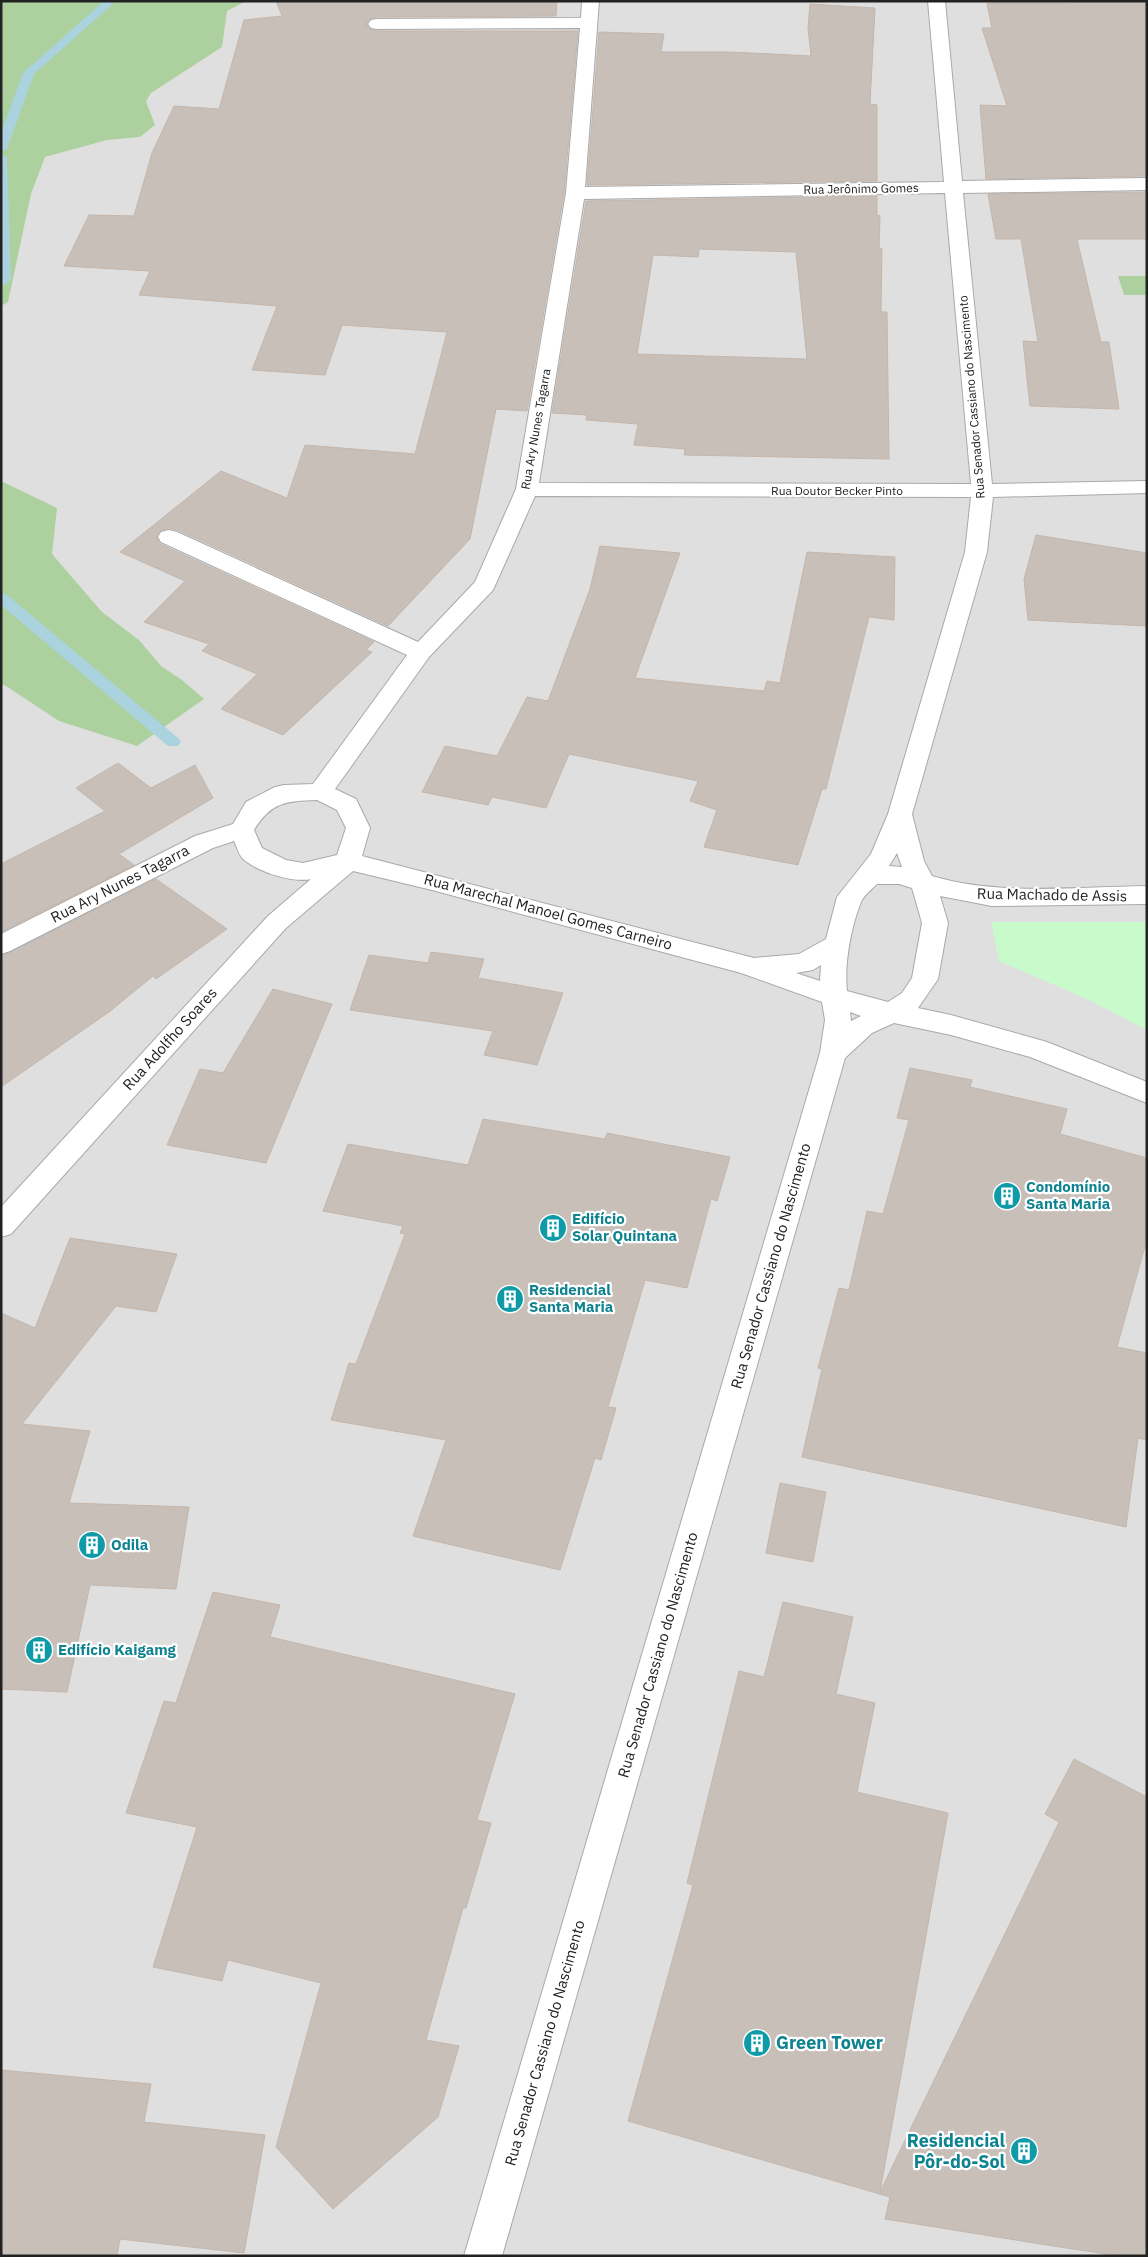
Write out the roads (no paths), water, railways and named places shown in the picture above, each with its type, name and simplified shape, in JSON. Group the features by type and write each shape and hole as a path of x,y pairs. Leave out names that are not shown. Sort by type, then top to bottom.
{"street":[{"name":"Rua Ary Nunes Tagarra","path":"320,792 421,652 485,585 527,489 575,193 591,1"},
{"name":"Rua Senador Cassiano do Nascimento","path":"483,2256 833,1053 838,1020 837,999 832,975 837,944 850,897 870,875 883,856 900,814 976,552 981,519 982,491 936,1"},
{"path":"376,24 589,23"},
{"name":"Rua Jerônimo Gomes","path":"575,193 1147,184"},
{"name":"Rua Doutor Becker Pinto","path":"527,489 982,491 1147,487"},
{"path":"169,537 421,652"},
{"path":"307,883 252,853 242,830 255,808 284,793 320,792 347,805 358,828 348,861"},
{"name":"Rua Senador Cassiano do Nascimento","path":"833,1053 863,1026 892,1013 911,1000 925,979 935,923 923,883 911,861 900,814"},
{"name":"Rua Ary Nunes Tagarra","path":"1,945 204,842 242,830"},
{"name":"Rua Adolfho Soares","path":"1,1226 277,922 307,883 348,861"},
{"name":"Rua Marechal Manoel Gomes Carneiro","path":"348,861 432,880 748,965 837,999 951,1025 1038,1048 1147,1093"},
{"name":"Rua Machado de Assis","path":"870,875 900,875 952,891 992,897 1147,896"},
{"path":"935,923 953,912 992,897"},
{"name":"Rua Marechal Manoel Gomes Carneiro","path":"748,965 804,963 837,944"}],"waterway":[{"path":"1,149 29,73 111,1"},
{"path":"1,157 5,280 1,283"},
{"path":"1,597 173,742"}],"place":[{"name":"Condomínio Santa Maria","path":"1007,1196"},
{"name":"Edifício Solar Quintana","path":"553,1228"},
{"name":"Residencial Santa Maria","path":"510,1299"},
{"name":"Odila","path":"92,1545"},
{"name":"Edifício Kaigamg","path":"39,1650"},
{"name":"Green Tower","path":"757,2043"},
{"name":"Residencial Pôr-do-Sol","path":"1024,2151"}]}
